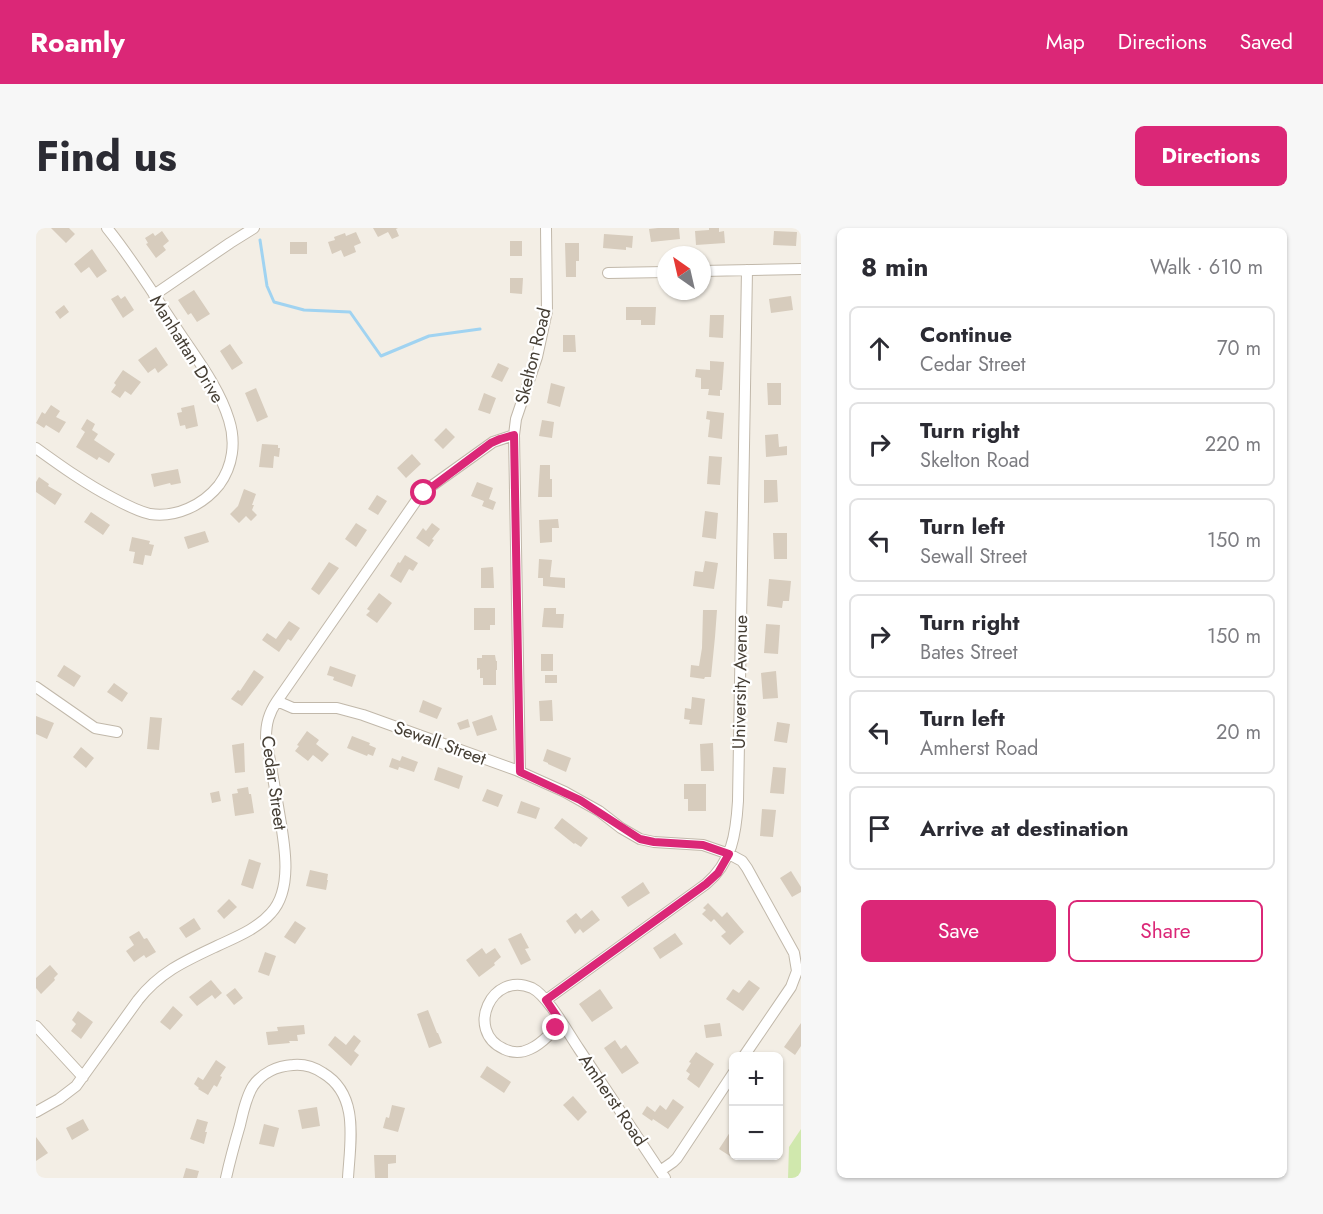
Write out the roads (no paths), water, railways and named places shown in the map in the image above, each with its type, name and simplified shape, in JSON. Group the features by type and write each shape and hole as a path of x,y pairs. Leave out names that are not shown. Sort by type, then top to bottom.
{"street":[{"name":"Manhattan Drive","path":"36,448 92,487 128,506 148,513 167,514 189,508 209,496 229,468 233,443 232,432 214,387 107,228"},
{"path":"154,295 254,228"},
{"name":"Skelton Road","path":"519,772 514,435 516,419 537,357 547,311 546,228"},
{"path":"711,271 801,269"},
{"name":"University Avenue","path":"729,854 736,826 738,801 747,270"},
{"path":"608,273 657,272"},
{"name":"Cedar Street","path":"36,1113 59,1100 76,1086 138,1000 154,983 182,962 243,934 271,914 284,886 285,872 266,731 267,720 277,700 416,501 432,485 491,443 514,435"},
{"path":"36,687 95,728 117,732"},
{"name":"Sewall Street","path":"277,700 293,708 328,707 349,710 519,772 580,800 640,839 703,845 729,854"},
{"path":"562,1024 537,1046 521,1052 505,1049 495,1043 488,1034 484,1018 486,1007 492,997 511,986 523,985 533,989 546,1000 706,884 718,873 729,854 742,861 747,868 792,948 797,965 790,987 747,1052"},
{"name":"Amherst Road","path":"546,1000 663,1174"},
{"path":"36,1026 83,1077"},
{"path":"226,1178 252,1087 267,1073 298,1065 308,1066 328,1076 346,1099 350,1128 348,1178"},
{"path":"663,1174 677,1158 729,1080"}],"waterway":[{"path":"260,240 267,286 274,302 304,310 350,312 381,356 429,336 480,329"}]}
